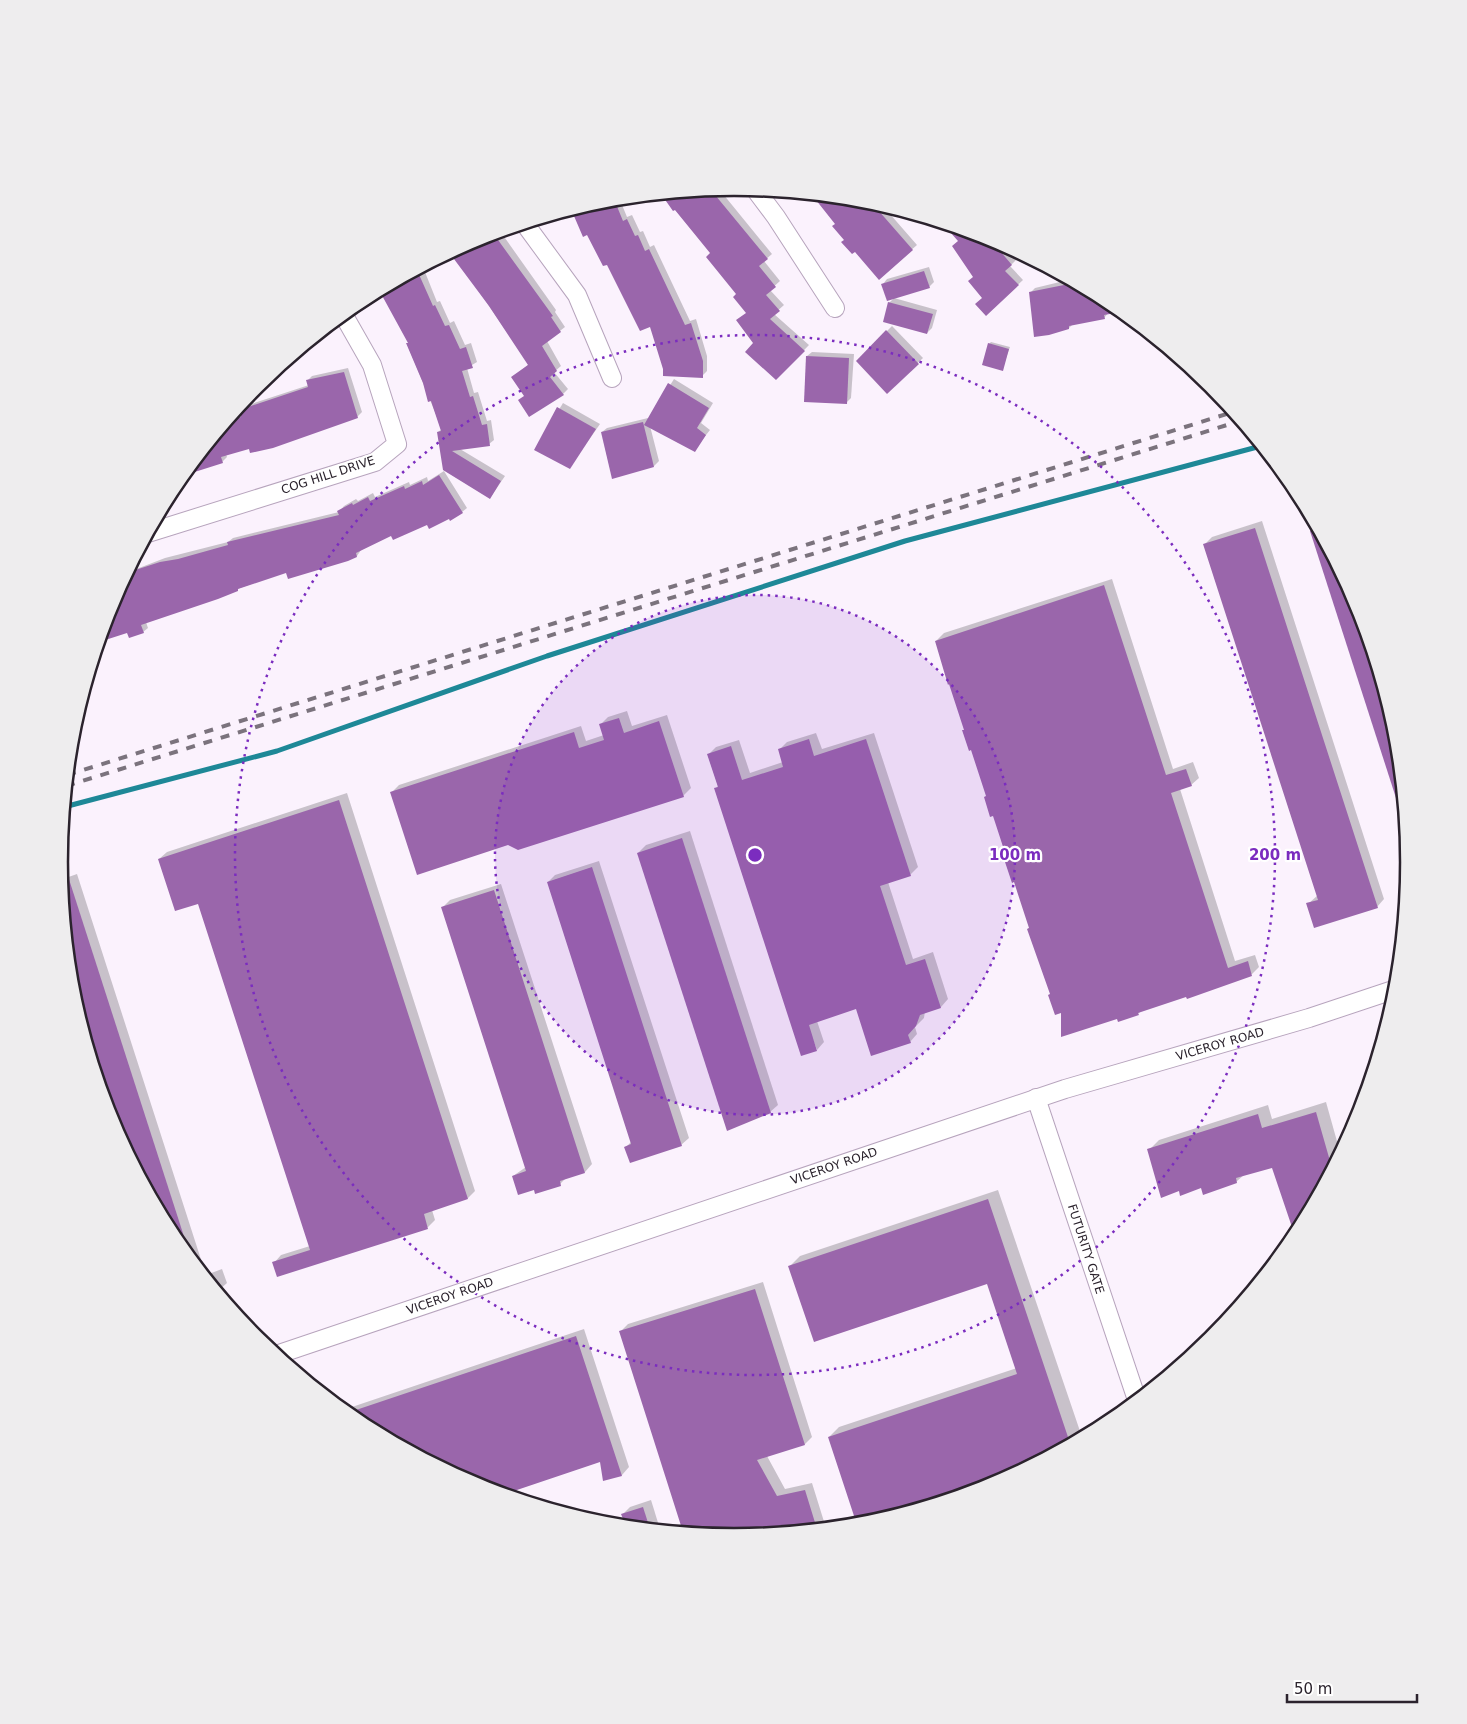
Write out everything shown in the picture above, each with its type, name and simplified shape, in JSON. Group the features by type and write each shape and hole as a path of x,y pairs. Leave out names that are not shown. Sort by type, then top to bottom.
{"street":[{"path":"761,197 835,308"},
{"path":"528,228 577,295 612,378"},
{"name":"COG HILL DRIVE","path":"156,530 375,462 397,444 372,365 347,320"},
{"name":"VICEROY ROAD","path":"283,1353 1036,1098 1309,1018 1387,992"},
{"name":"FUTURITY GATE","path":"1036,1098 1135,1393"}],"building":[{"path":"716,196 768,259 759,266 776,287 766,295 780,311 770,319 805,351 776,380 745,352 753,343 736,320 746,313 733,297 736,294 706,257 710,253 675,210 673,211 665,200"},
{"path":"817,202 881,213 913,250 879,280 855,252 852,254 841,242 844,240 832,226 835,224"},
{"path":"617,207 623,221 627,219 635,236 638,235 645,251 649,249 685,325 691,323 703,361 703,378 663,376 663,369 650,327 640,331 607,265 603,266 587,235 583,237 574,216"},
{"path":"950,232 1002,253 1012,265 1005,271 1019,285 986,316 975,304 982,298 968,281 973,277 952,246 958,241"},
{"path":"498,240 553,316 551,317 561,332 542,346 557,371 550,377 564,395 529,417 518,400 524,396 511,377 528,365 489,306 454,258"},
{"path":"924,271 930,288 887,301 881,284"},
{"path":"419,275 433,306 435,305 445,326 449,325 460,349 466,347 473,368 462,371 470,397 473,396 482,425 487,424 490,446 452,451 501,481 490,499 443,470 437,432 441,431 431,401 428,402 423,383 406,343 408,343 382,296"},
{"path":"1065,285 1112,314 1104,315 1105,319 1069,326 1069,329 1034,337 1029,292"},
{"path":"888,302 933,314 927,334 883,322"},
{"path":"886,330 919,364 887,394 856,361"},
{"path":"988,343 1009,349 1003,371 982,365"},
{"path":"806,356 849,358 847,404 804,402"},
{"path":"344,372 358,418 273,448 250,453 249,449 221,457 223,463 194,472 248,407 308,387 306,380"},
{"path":"668,383 709,408 697,428 706,435 695,452 644,425"},
{"path":"557,407 596,429 570,469 534,450"},
{"path":"643,422 654,467 612,479 601,432"},
{"path":"439,475 463,513 450,521 449,519 429,529 427,525 393,540 391,536 356,553 357,557 348,561 288,579 286,573 238,589 238,591 218,599 141,625 144,633 129,638 127,633 106,640 135,570 228,545 227,542 339,515 337,511 368,497 370,501 404,486 405,489 422,481 423,485"},
{"path":"1255,528 1378,908 1314,928 1306,903 1318,900 1203,544"},
{"path":"1310,531 1331,567 1349,607 1364,648 1387,732 1396,798 1396,798"},
{"path":"1104,585 1166,775 1186,769 1192,786 1171,793 1228,968 1248,961 1252,976 1187,999 1186,997 1138,1013 1139,1015 1118,1022 1117,1019 1061,1037 1061,1013 1055,1015 1048,995 1050,994 1027,929 1029,928 1014,882 1012,883 1005,862 1008,862 993,816 990,817 984,797 986,796 971,750 969,751 962,730 964,730 935,641"},
{"path":"619,718 624,733 659,721 684,797 518,850 508,845 417,875 390,792 574,732 579,748 604,740 599,724"},
{"path":"809,739 814,756 866,739 911,876 880,886 906,965 925,959 941,1008 920,1015 916,1026 908,1035 911,1043 871,1056 856,1009 809,1025 817,1051 801,1056 714,788 718,787 707,754 731,746 742,780 783,767 778,749"},
{"path":"339,800 468,1199 424,1214 428,1229 277,1277 272,1262 310,1250 198,904 175,911 158,859"},
{"path":"682,838 771,1113 727,1131 637,853"},
{"path":"592,867 682,1146 630,1163 624,1147 631,1144 547,882"},
{"path":"68,877 185,1239 136,1157 118,1117 103,1076 80,992 73,949"},
{"path":"494,890 585,1173 560,1181 561,1186 535,1194 534,1190 518,1195 512,1176 526,1171 441,907"},
{"path":"1316,1112 1330,1160 1291,1225 1272,1168 1236,1178 1237,1183 1203,1195 1201,1188 1180,1196 1179,1191 1161,1198 1147,1149 1258,1114 1262,1128"},
{"path":"988,1199 1068,1438 1028,1459 948,1493 854,1516 828,1437 1017,1374 987,1284 814,1342 788,1266"},
{"path":"755,1289 805,1445 757,1460 777,1496 805,1490 815,1523 777,1527 681,1526 619,1331"},
{"path":"576,1336 622,1476 603,1481 600,1462 514,1491 439,1459 400,1439 355,1410"},
{"path":"643,1507 648,1522 623,1518 621,1514"}],"waterway":[{"path":"70,805 277,751 547,656 905,541 1254,448"}],"railway":[{"path":"73,773 1226,414"},
{"path":"72,784 1234,423"}]}
